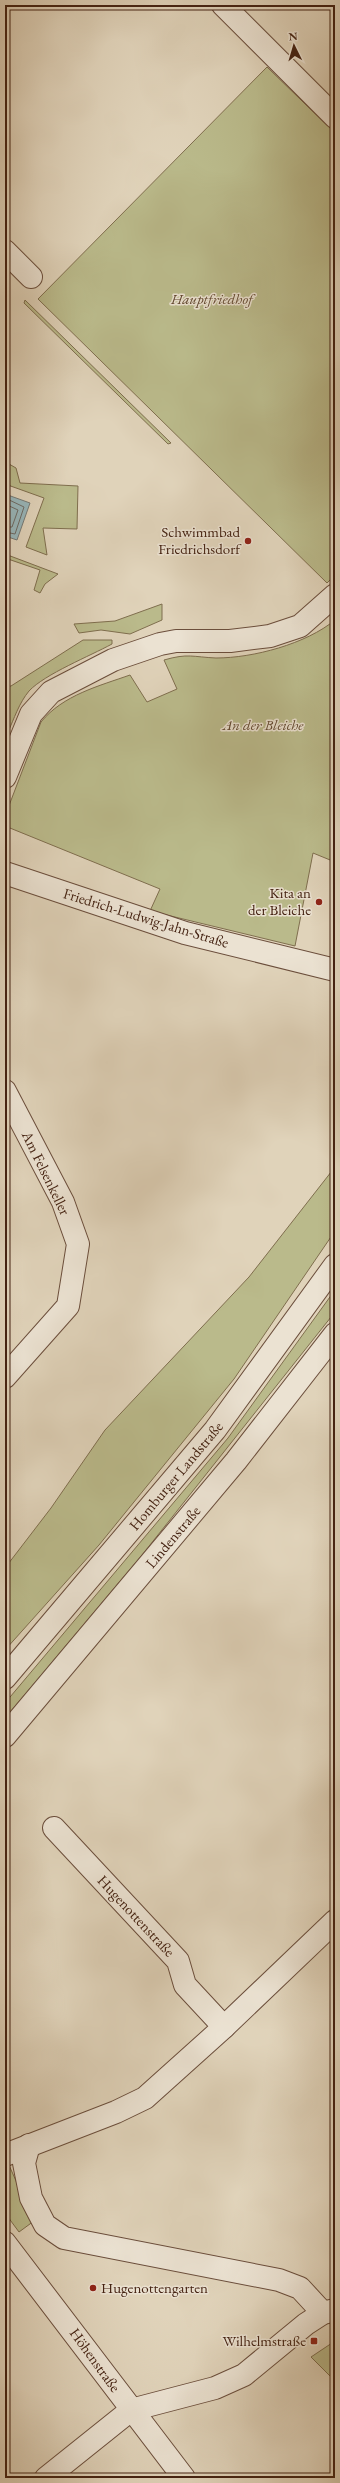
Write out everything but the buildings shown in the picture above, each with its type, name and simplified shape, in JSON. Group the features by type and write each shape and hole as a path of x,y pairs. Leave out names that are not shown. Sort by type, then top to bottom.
{"street":[{"path":"223,5 335,117"},
{"path":"5,251 31,277"},
{"path":"5,777 31,714 51,692 113,660 160,644 176,641 230,641 256,637 292,628 315,614 335,595"},
{"name":"Friedrich-Ludwig-Jahn-Straße","path":"5,873 185,933 335,970"},
{"name":"Am Felsenkeller","path":"5,1091 63,1202 78,1244 68,1306 5,1377"},
{"name":"Homburger Landstraße","path":"5,1678 215,1430 335,1265"},
{"name":"Lindenstraße","path":"5,1736 236,1461 335,1334"},
{"name":"Hugenottenstraße","path":"54,1828 178,1961 185,1985 224,2027"},
{"path":"46,2478 131,2410 214,2388 244,2375 306,2324 329,2311 300,2288 279,2280 64,2238 45,2225 31,2198 24,2163 15,2151 116,2112 145,2098 224,2027 335,1921"},
{"name":"Höhenstraße","path":"5,2243 184,2478"}],"green space":[{"name":"Hauptfriedhof","path":"267,67 335,133 335,575 327,583 38,299"},
{"path":"25,300 171,443 168,444 24,303"},
{"path":"9,464 16,468 20,483 78,486 77,529 43,528 47,555 26,547 44,498 5,484 5,474"},
{"path":"5,554 58,574 45,584 40,593 34,590 40,570 5,558"},
{"path":"162,604 162,620 130,634 101,630 79,633 74,624 115,621"},
{"name":"An der Bleiche","path":"335,620 335,862 313,853 295,946 150,911 160,889 5,826 5,816 41,722 60,705 71,698 82,692 130,675 147,702 177,689 164,660 185,656 216,658 231,657 262,652 294,643 323,629"},
{"path":"83,640 112,640 112,644 56,672 36,685 29,691 22,701 8,732 5,731 5,687 11,686"},
{"path":"335,1167 335,1231 234,1379 99,1545 5,1650 5,1568 51,1508 105,1430 249,1277"},
{"path":"335,1290 335,1312 142,1555 5,1718 5,1703 228,1438"},
{"path":"8,2163 34,2221 19,2232 5,2213 5,2165"},
{"path":"335,2341 335,2381 311,2357"}],"water":[{"path":"5,494 30,503 17,540 5,536"}],"place":[{"name":"Schwimmbad Friedrichsdorf","path":"248,541"},
{"name":"Kita an der Bleiche","path":"319,902"},
{"name":"Hugenottengarten","path":"93,2288"},
{"name":"Wilhelmstraße","path":"314,2341"}]}
